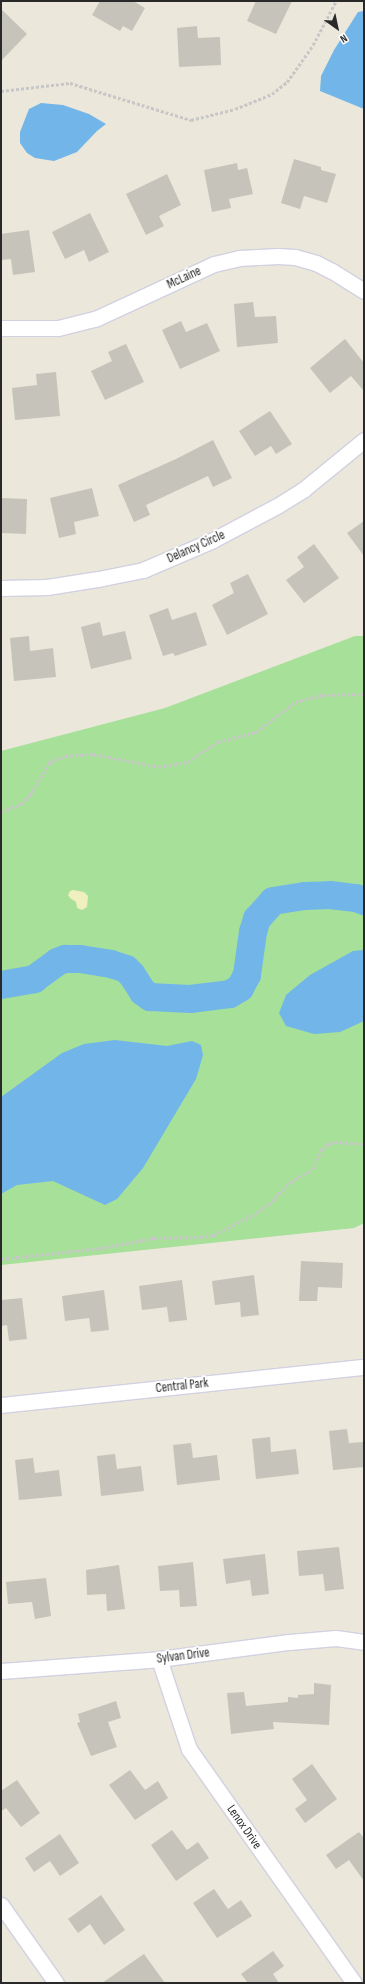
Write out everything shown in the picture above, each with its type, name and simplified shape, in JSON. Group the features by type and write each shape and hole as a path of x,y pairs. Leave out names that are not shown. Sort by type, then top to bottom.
{"street":[{"name":"McLaine","path":"1,328 58,328 95,319 214,264 239,258 278,256 295,257 316,263 364,291"},
{"name":"Delancy Circle","path":"1,588 46,586 98,579 143,570 213,540 260,516 304,489 364,440"},
{"name":"Central Park","path":"1,1405 364,1367"},
{"name":"Sylvan Drive","path":"1,1671 159,1659 320,1639 336,1638 364,1642"},
{"name":"Lenox Drive","path":"159,1659 189,1750 354,1983"},
{"path":"1,1905 56,1983"}],"path":[{"path":"1,91 70,83 191,120 235,109 272,94 287,82 313,45 336,1"},
{"path":"1,812 21,804 30,795 50,762 65,756 93,754 159,767 187,762 218,742 256,732 295,702 322,695 364,694"},
{"path":"1,1259 101,1248 154,1238 200,1237 214,1235 251,1216 268,1204 290,1182 312,1170 322,1149 328,1144 335,1142 364,1144"}],"green space":[{"path":"355,636 364,636 364,1223 354,1228 1,1265 1,751 165,708"}],"sand":[{"path":"73,890 84,892 88,896 87,907 82,910 77,908 76,902 68,895 70,891"}],"water":[{"path":"364,11 364,109 320,91 321,76 334,50 358,12"},
{"path":"41,103 63,105 89,114 106,124 97,131 77,152 54,161 35,158 27,153 20,143 20,132 29,109"},
{"path":"364,950 364,1021 340,1032 314,1034 286,1026 279,1013 286,995 310,975 353,951"},
{"path":"115,1040 167,1046 192,1041 201,1045 203,1055 196,1079 143,1168 117,1199 105,1205 53,1181 17,1185 1,1194 1,1097 62,1053 84,1044"}],"building":[{"path":"100,1 133,1 145,8 132,31 123,26 120,31 92,15"},
{"path":"256,1 292,1 276,34 247,21"},
{"path":"1,9 27,34 1,61"},
{"path":"197,26 198,38 220,37 221,65 179,67 177,28"},
{"path":"294,159 321,167 321,170 336,174 327,203 304,196 300,209 281,203"},
{"path":"237,163 238,170 247,168 253,194 229,199 231,208 212,212 204,170"},
{"path":"167,174 181,205 159,216 164,226 146,235 126,194"},
{"path":"90,213 109,252 89,262 84,250 65,259 52,232"},
{"path":"29,230 35,272 13,275 11,259 1,260 1,234"},
{"path":"253,302 255,317 276,316 278,343 237,347 234,304"},
{"path":"181,321 186,332 207,323 220,351 180,369 162,330"},
{"path":"345,339 364,363 364,391 351,376 330,393 310,368"},
{"path":"126,344 144,382 105,400 91,371 112,361 108,352"},
{"path":"56,372 60,416 15,420 12,388 37,385 36,374"},
{"path":"270,411 292,444 276,454 271,446 255,456 239,431"},
{"path":"213,440 232,478 213,487 208,476 146,505 150,515 134,522 118,485 176,459"},
{"path":"92,488 99,516 74,522 76,534 59,538 50,498"},
{"path":"1,498 27,499 26,534 1,533"},
{"path":"364,521 364,556 347,533"},
{"path":"314,544 339,578 304,603 286,580 304,567 297,557"},
{"path":"248,574 268,614 227,635 212,605 234,593 230,583"},
{"path":"168,608 172,620 196,612 207,645 175,656 173,653 163,656 149,615"},
{"path":"100,622 103,636 125,631 132,659 91,669 81,627"},
{"path":"29,636 30,651 53,648 56,677 14,681 10,638"},
{"path":"301,1261 343,1263 342,1288 318,1287 317,1301 299,1301"},
{"path":"254,1275 259,1315 241,1317 240,1302 215,1305 212,1281"},
{"path":"182,1280 187,1320 169,1322 167,1307 142,1310 139,1286"},
{"path":"104,1290 109,1330 91,1332 89,1318 65,1321 62,1296"},
{"path":"22,1298 27,1339 9,1341 7,1325 1,1326 1,1300"},
{"path":"347,1429 349,1443 364,1442 364,1467 333,1470 329,1431"},
{"path":"270,1437 271,1452 296,1449 299,1474 256,1479 252,1439"},
{"path":"191,1443 193,1458 217,1455 220,1480 177,1485 173,1445"},
{"path":"115,1454 117,1469 141,1466 144,1491 101,1496 97,1456"},
{"path":"33,1458 35,1473 59,1470 62,1496 19,1500 15,1460"},
{"path":"339,1547 344,1589 325,1591 323,1574 299,1576 297,1551"},
{"path":"265,1554 269,1594 252,1596 250,1580 226,1584 223,1559"},
{"path":"193,1562 197,1606 180,1607 179,1590 160,1591 158,1566"},
{"path":"119,1565 125,1609 107,1611 106,1594 87,1595 86,1570"},
{"path":"46,1578 51,1616 35,1619 32,1602 8,1604 6,1582"},
{"path":"314,1683 331,1685 329,1725 273,1722 274,1729 231,1734 227,1693 244,1692 246,1706 288,1702 288,1697 298,1698 298,1695 314,1694"},
{"path":"116,1701 121,1718 108,1722 117,1747 91,1756 77,1723 80,1722 78,1714"},
{"path":"312,1764 337,1799 305,1823 295,1809 307,1800 292,1779"},
{"path":"130,1770 145,1790 158,1781 168,1798 135,1820 109,1785"},
{"path":"17,1780 40,1813 21,1827 6,1808 1,1811 1,1791"},
{"path":"172,1830 187,1850 198,1842 209,1858 176,1881 151,1845"},
{"path":"359,1832 364,1838 364,1881 349,1860 336,1869 326,1855"},
{"path":"60,1834 79,1863 60,1876 50,1861 34,1872 25,1858"},
{"path":"214,1889 228,1909 241,1900 252,1916 217,1938 193,1903"},
{"path":"101,1895 125,1930 104,1945 90,1924 78,1933 68,1919"},
{"path":"273,1951 284,1966 273,1974 279,1983 248,1983 241,1974"},
{"path":"144,1954 165,1983 102,1983"}],"waterway":[{"path":"1,985 34,979 57,962 65,959 80,959 111,964 126,969 132,975 143,992 150,997 190,999 230,994 240,988 247,975 253,932 257,919 273,901 305,896 330,895 356,898 364,901"}]}
